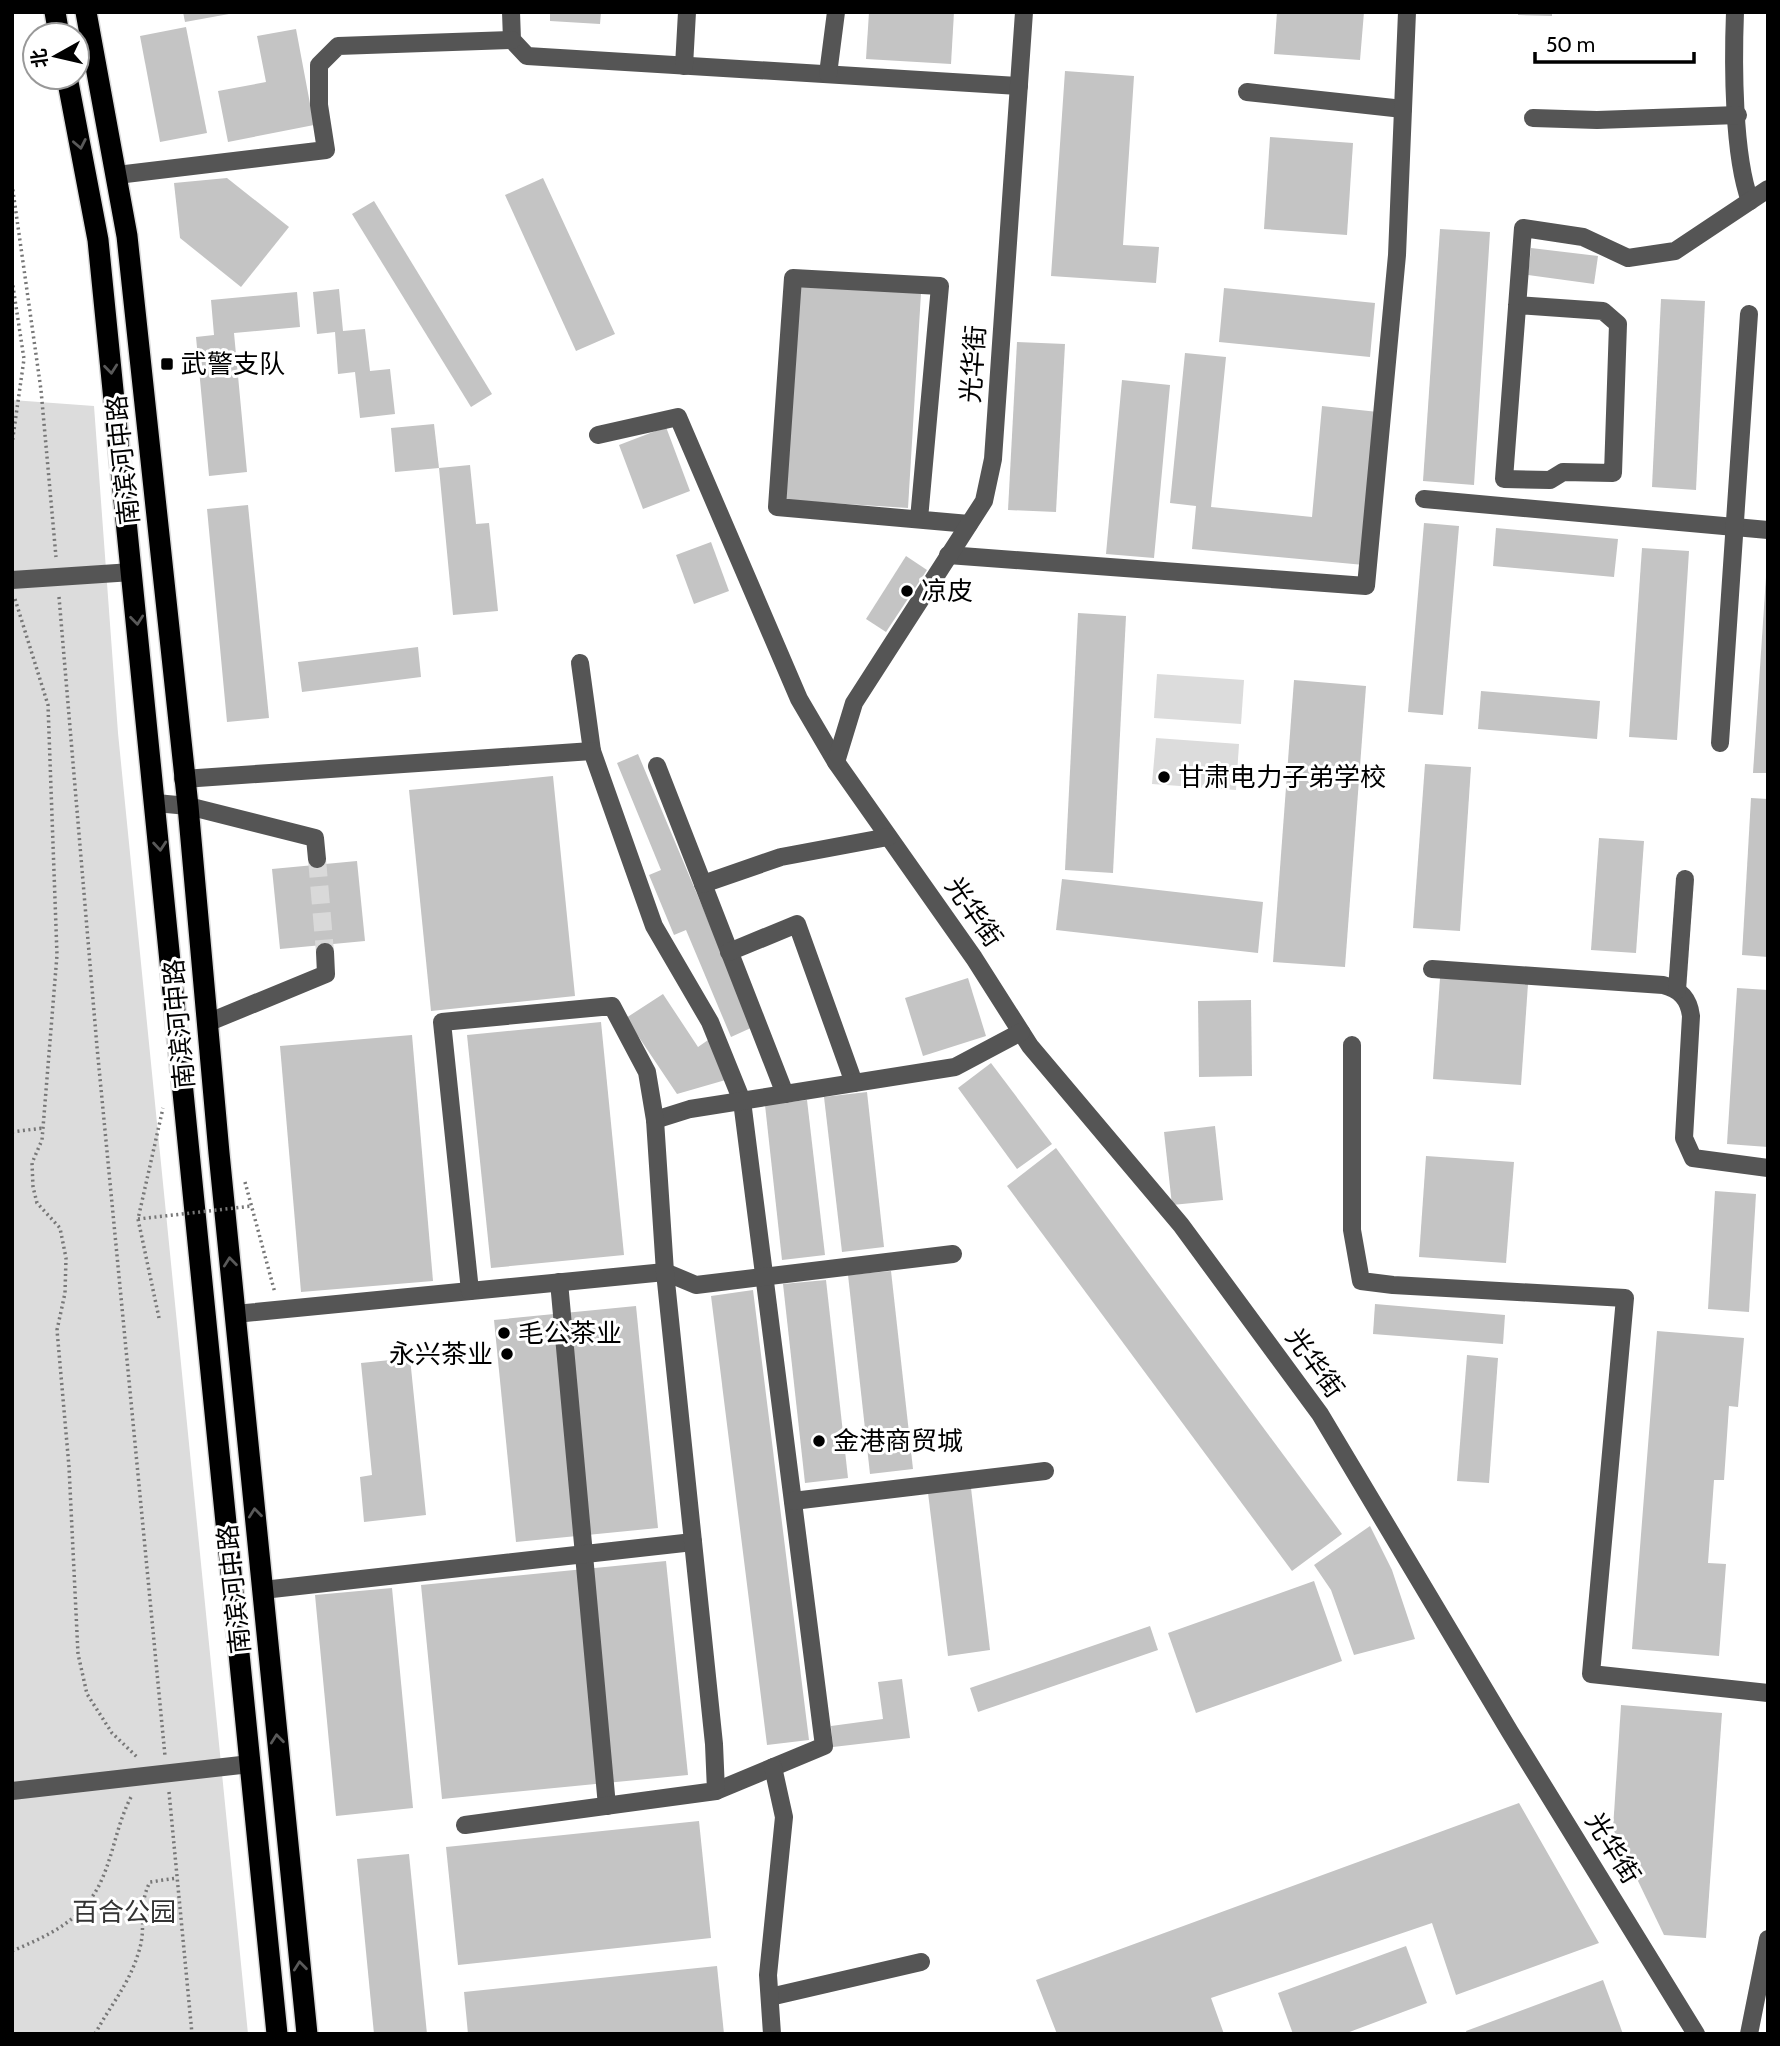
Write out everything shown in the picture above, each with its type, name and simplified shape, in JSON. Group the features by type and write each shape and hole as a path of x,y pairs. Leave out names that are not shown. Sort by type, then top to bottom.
{"highway":[{"name":"南滨河中路","path":"86,12 127,236 188,806 206,1023 307,2034"},
{"name":"南滨河中路","path":"70,91 98,240 277,2034"}],"street":[{"path":"511,12 512,40 527,57 1019,86"},
{"path":"684,66 687,12"},
{"path":"828,74 836,12"},
{"name":"光华街","path":"836,762 854,703 984,501 993,459 1024,12"},
{"path":"948,555 1366,586 1397,256 1407,12"},
{"path":"1735,12 1742,180 1750,201"},
{"path":"117,175 326,150 319,105 319,65 338,46 512,40"},
{"path":"1247,92 1403,109"},
{"path":"1533,118 1597,120 1738,115"},
{"path":"1517,305 1603,311 1618,324 1613,473 1563,472 1550,480 1504,479 1517,305 1523,228 1583,237 1628,258 1675,251 1768,189"},
{"path":"919,519 940,286 793,278 777,506 969,524"},
{"path":"1720,743 1749,314"},
{"name":"光华街","path":"598,435 678,417 799,699 836,762 974,958 1021,1032 1181,1225 1320,1414 1504,1722 1696,2034"},
{"path":"1424,499 1768,530"},
{"path":"13,588 57,578 132,572"},
{"path":"465,1825 716,1791 824,1746 742,1101 709,1022 654,926 592,751 580,663"},
{"path":"183,779 592,751"},
{"path":"657,766 785,1094"},
{"path":"156,803 188,806 315,838 317,859"},
{"path":"703,884 781,857 888,837"},
{"path":"1677,990 1685,878"},
{"path":"729,952 797,924 854,1083"},
{"path":"206,1023 326,974 325,952"},
{"path":"1432,969 1663,985 1677,990 1688,1001 1691,1016 1684,1138 1693,1158 1768,1168"},
{"path":"470,1291 442,1023 612,1006 647,1072 654,1120 665,1272 716,1791"},
{"path":"654,1120 690,1109 955,1067 1021,1032"},
{"path":"1352,1045 1352,1230 1361,1281 1625,1298 1591,1674 1768,1693"},
{"path":"235,1314 665,1272 696,1285 953,1254"},
{"path":"559,1282 607,1806"},
{"path":"793,1501 1045,1471"},
{"path":"262,1590 693,1542"},
{"path":"12,1791 250,1764"},
{"path":"772,2034 768,1975 784,1817 773,1767"},
{"path":"1749,2034 1768,1939"},
{"path":"770,1997 921,1962"}],"path":[{"path":"12,184 41,390 98,1061 192,2034"},
{"path":"12,280 24,359 12,444"},
{"path":"13,588 48,705 57,955 43,1128 32,1163 37,1203 60,1228 66,1258 65,1293 57,1330 69,1467 78,1654 87,1694 112,1733 134,1755 167,1773"},
{"path":"159,1318 138,1219 163,1108"},
{"path":"12,1132 43,1128"},
{"path":"138,1219 252,1206 279,1309"},
{"path":"12,1951 51,1934 78,1916 102,1880 119,1821 134,1793"},
{"path":"95,2034 121,1995 139,1952 143,1934 142,1897 150,1882 177,1878"}],"green space":[{"name":"百合公园","path":"12,400 94,406 118,733 248,2034 12,2034"},
{"path":"1157,674 1244,680 1241,724 1154,718"},
{"path":"1156,738 1239,744 1236,790 1152,784"}],"building":[{"path":"183,12 229,12 229,14 185,22"},
{"path":"550,12 601,12 600,24 550,21"},
{"path":"869,12 954,12 951,64 866,59"},
{"path":"1277,12 1364,12 1360,60 1274,54"},
{"path":"1518,12 1552,12 1552,16 1518,15"},
{"path":"186,27 207,133 160,142 140,36"},
{"path":"296,29 314,125 228,142 218,91 266,82 257,36"},
{"path":"1065,71 1134,76 1123,245 1159,247 1156,283 1051,276"},
{"path":"1270,137 1353,143 1347,235 1264,229"},
{"path":"227,178 289,227 241,287 180,238 174,183"},
{"path":"543,178 615,334 576,351 505,195"},
{"path":"374,201 492,394 471,407 352,214"},
{"path":"1440,229 1490,232 1474,485 1423,481"},
{"path":"1531,248 1598,256 1594,284 1528,275"},
{"path":"798,285 921,293 908,508 785,500"},
{"path":"1224,288 1375,303 1370,357 1219,342"},
{"path":"339,289 343,331 365,329 370,371 390,369 395,414 360,418 355,372 338,374 335,332 317,334 313,292"},
{"path":"297,292 300,327 234,333 247,472 209,476 196,337 214,335 211,300"},
{"path":"1661,299 1705,301 1696,490 1652,487"},
{"path":"1017,342 1065,344 1056,512 1008,510"},
{"path":"1185,353 1226,357 1211,507 1312,517 1322,406 1378,412 1364,565 1192,549 1196,506 1170,503"},
{"path":"1122,380 1170,385 1154,558 1106,554"},
{"path":"434,424 439,468 395,472 391,428"},
{"path":"666,427 690,491 643,509 619,445"},
{"path":"470,465 476,524 489,523 498,611 453,615 439,468"},
{"path":"248,505 269,718 227,722 207,509"},
{"path":"1424,523 1459,526 1443,715 1408,712"},
{"path":"1496,528 1618,539 1614,577 1493,566"},
{"path":"711,542 729,591 694,604 676,555"},
{"path":"1642,548 1689,551 1677,740 1629,737"},
{"path":"906,556 927,570 886,632 866,619"},
{"path":"1766,577 1768,773 1753,773"},
{"path":"1078,613 1126,616 1113,873 1065,870"},
{"path":"418,647 421,677 302,692 298,662"},
{"path":"1294,680 1366,686 1345,967 1273,962"},
{"path":"1481,691 1600,701 1597,739 1478,729"},
{"path":"638,754 753,1027 731,1037 686,930 674,935 649,875 661,870 617,763"},
{"path":"1425,764 1471,767 1460,931 1413,928"},
{"path":"553,776 575,996 431,1011 409,790"},
{"path":"1751,798 1768,799 1768,957 1742,955"},
{"path":"1599,838 1644,841 1636,953 1591,950"},
{"path":"357,861 365,941 280,949 272,869"},
{"path":"1062,879 1263,902 1258,953 1056,930"},
{"path":"968,978 986,1036 923,1056 905,998"},
{"path":"1440,978 1528,984 1521,1085 1433,1079"},
{"path":"1737,988 1768,990 1768,1147 1727,1144"},
{"path":"663,994 698,1047 711,1038 729,1079 677,1094 626,1018"},
{"path":"1251,1000 1252,1076 1199,1077 1198,1001"},
{"path":"601,1022 624,1255 491,1268 467,1035"},
{"path":"412,1035 433,1281 301,1292 280,1046"},
{"path":"991,1063 1052,1144 1017,1169 958,1088"},
{"path":"867,1092 884,1247 842,1252 824,1097"},
{"path":"807,1100 825,1255 782,1260 765,1105"},
{"path":"1215,1126 1223,1200 1172,1205 1164,1132"},
{"path":"1056,1148 1342,1534 1292,1571 1007,1186"},
{"path":"1426,1156 1514,1162 1506,1263 1419,1257"},
{"path":"1715,1191 1756,1194 1749,1312 1708,1309"},
{"path":"891,1271 913,1469 870,1474 848,1275"},
{"path":"826,1280 848,1478 805,1483 783,1284"},
{"path":"753,1290 809,1740 767,1745 711,1296"},
{"path":"1375,1304 1505,1315 1503,1344 1373,1334"},
{"path":"636,1306 658,1528 516,1542 494,1320"},
{"path":"1657,1331 1744,1338 1738,1407 1729,1406 1724,1480 1714,1480 1708,1563 1726,1564 1719,1656 1632,1649"},
{"path":"1467,1355 1498,1358 1489,1483 1457,1481"},
{"path":"410,1358 426,1515 364,1522 360,1477 372,1475 361,1363"},
{"path":"971,1488 990,1650 948,1656 928,1493"},
{"path":"1370,1526 1392,1570 1415,1639 1354,1655 1331,1590 1314,1565"},
{"path":"666,1561 688,1775 442,1799 421,1585"},
{"path":"1314,1581 1342,1661 1196,1713 1168,1633"},
{"path":"392,1588 413,1808 336,1816 315,1595"},
{"path":"1150,1626 1158,1650 978,1712 970,1688"},
{"path":"902,1679 910,1738 833,1747 831,1726 883,1719 878,1682"},
{"path":"1621,1705 1722,1713 1706,1938 1664,1935 1613,1829"},
{"path":"1519,1803 1599,1943 1456,1995 1432,1923 1211,1998 1224,2034 1057,2034 1036,1980"},
{"path":"699,1821 711,1938 458,1965 446,1847"},
{"path":"409,1854 427,2034 374,2034 357,1859"},
{"path":"1406,1946 1427,2003 1344,2034 1293,2034 1278,1993"},
{"path":"717,1966 724,2034 468,2034 464,1992"},
{"path":"1603,1980 1623,2034 1467,2034 1466,2031"}],"tunnel":[{"path":"317,859 325,952"}],"place":[{"name":"武警支队","path":"167,364"},
{"name":"凉皮","path":"907,591"},
{"name":"甘肃电力子弟学校","path":"1164,777"},
{"name":"毛公茶业","path":"504,1333"},
{"name":"永兴茶业","path":"507,1354"},
{"name":"金港商贸城","path":"819,1441"}]}
